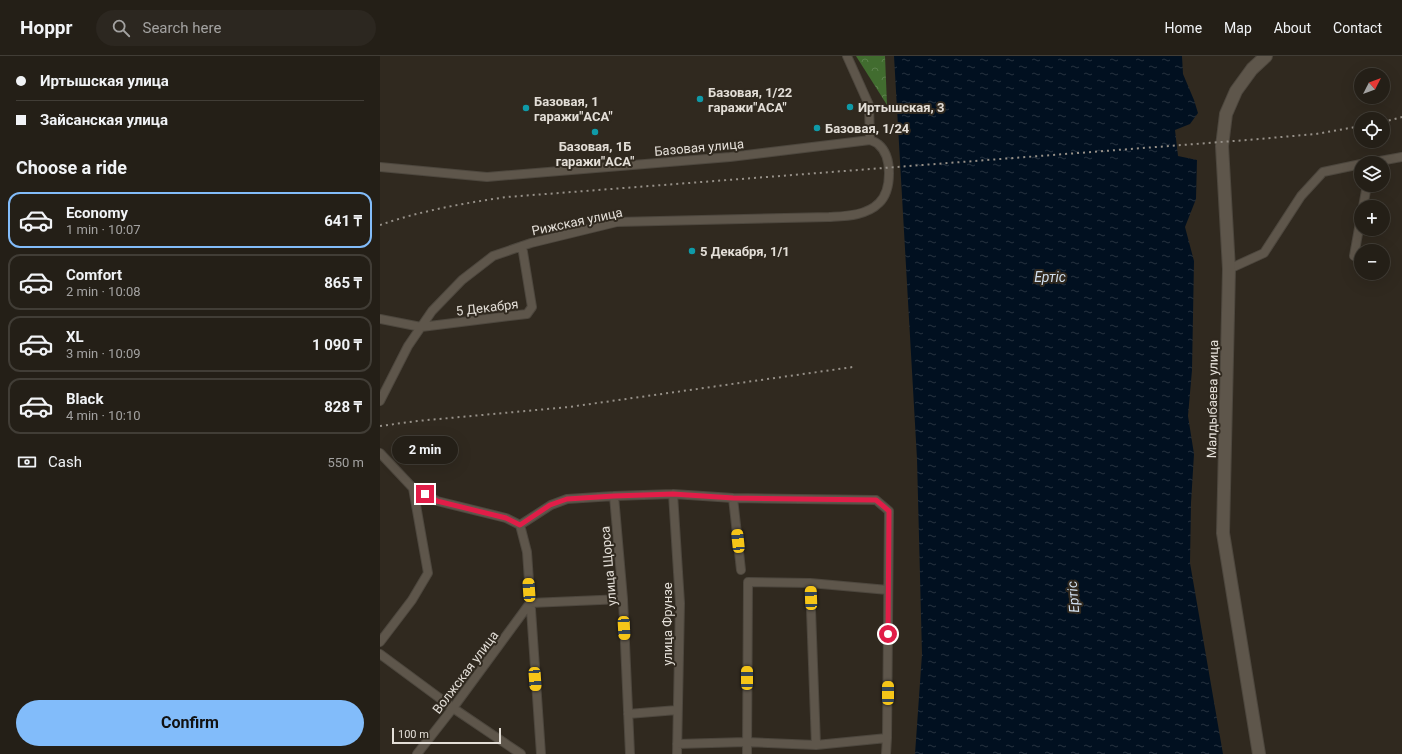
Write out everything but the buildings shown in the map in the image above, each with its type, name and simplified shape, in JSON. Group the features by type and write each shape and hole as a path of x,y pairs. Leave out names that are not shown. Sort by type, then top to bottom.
{"main road":[{"name":"Малдыбаева улица","path":"1259,754 1223,533 1229,269 1222,146 1226,114 1236,91 1252,69 1266,56"}],"street":[{"path":"846,56 869,105 870,140"},
{"name":"Рижская улица","path":"380,401 408,346 432,311 462,280 493,256 522,246 617,222 829,218 853,215 868,210 878,204 885,195 889,183 889,173 884,152 878,143 870,140"},
{"name":"Базовая улица","path":"380,167 487,177 730,157 870,140"},
{"path":"1390,159 1402,157"},
{"path":"1229,269 1264,253 1301,196 1323,172 1354,165"},
{"name":"5 Декабря","path":"380,319 421,326 527,314 532,307 522,246"},
{"path":"380,453 413,488 437,501 506,518 520,525"},
{"path":"380,642 412,600 428,573 413,488"},
{"path":"520,525 550,505 567,499 673,494 733,498 876,500 889,511 886,754"},
{"name":"улица Фрунзе","path":"673,494 680,603 677,754"},
{"name":"улица Щорса","path":"614,496 623,599 630,754"},
{"path":"733,498 741,570"},
{"path":"520,525 526,552 541,754"},
{"path":"747,754 748,582 810,583 888,590"},
{"path":"810,583 816,745"},
{"path":"530,603 623,599"},
{"name":"Волжская улица","path":"417,754 453,708 530,603"},
{"path":"380,654 453,708 521,754"},
{"path":"628,714 677,710"},
{"path":"677,744 746,742 816,745 887,738"}],"green space":[{"path":"856,56 885,56 887,105"}],"water":[{"name":"Ертіс","path":"894,56 1182,56 1183,74 1198,113 1190,124 1175,130 1178,156 1197,160 1196,199 1185,227 1194,261 1192,370 1188,416 1194,454 1191,503 1190,563 1223,754 915,754 922,654 917,459"}],"railway":[{"path":"1390,120 1402,117"},
{"path":"380,225 442,208 507,197 1247,140 1316,134 1354,127"},
{"path":"380,426 417,421 569,407 853,367"}],"place":[{"name":"Базовая, 1/22 гаражи\"ACА\"","path":"700,99"},
{"name":"Иртышская, 3","path":"850,107"},
{"name":"Базовая, 1 гаражи\"ACА\"","path":"526,108"},
{"name":"Базовая, 1/24","path":"817,128"},
{"name":"Базовая, 1Б гаражи\"ACА\"","path":"595,132"},
{"name":"5 Декабря, 1/1","path":"692,251"}],"route":[{"path":"425,494 437,501 506,518 520,525 550,505 567,499 673,494 733,498 876,500 889,511 888,634"}]}
